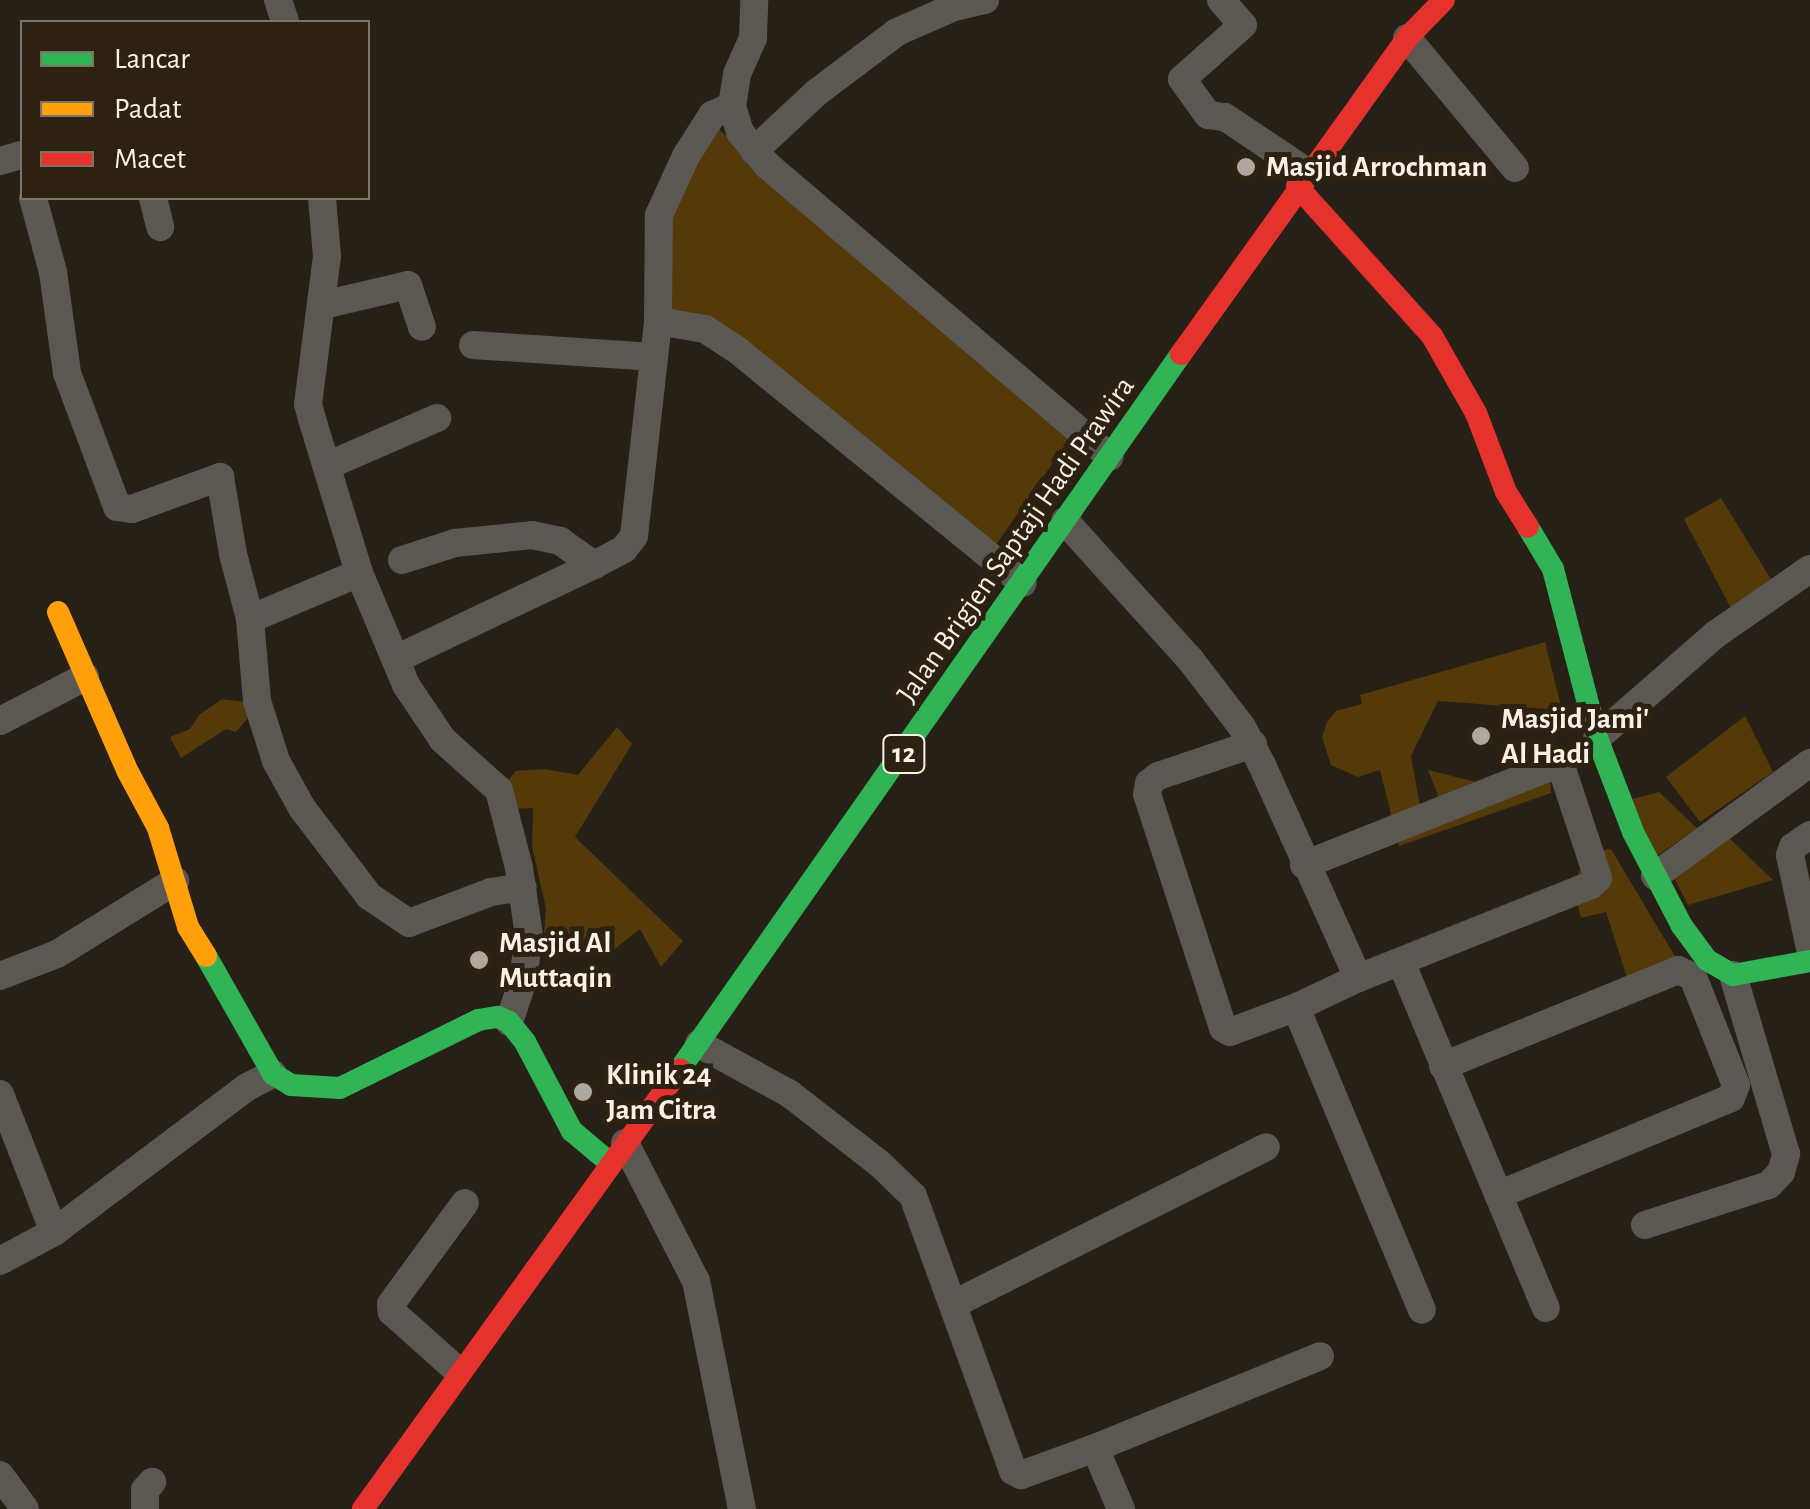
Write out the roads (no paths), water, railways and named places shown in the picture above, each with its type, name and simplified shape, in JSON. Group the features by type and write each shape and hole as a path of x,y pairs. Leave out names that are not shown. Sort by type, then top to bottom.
{"street":[{"path":"754,0 753,38 737,74 732,106 740,132 754,151 948,323 1110,457"},
{"path":"754,151 816,93 897,32 954,7 985,0"},
{"path":"1221,0 1244,25 1182,79 1208,114 1225,117 1302,179 1432,336 1476,413 1506,492 1553,569 1596,738 1655,876 1708,960 1733,974 1757,974 1810,961"},
{"name":"Jalan Brigjen Saptaji Hadi Prawira","path":"363,1509 458,1372 699,1044 1302,179 1406,38 1444,0"},
{"path":"1406,38 1515,168"},
{"path":"396,659 624,549 634,536 658,322 660,215 686,156 712,115 732,106"},
{"path":"34,200 53,272 67,373 117,507 132,509 220,477 232,554 250,618 257,701 276,762 302,808 369,896 409,923 491,892 523,887"},
{"path":"153,200 160,227"},
{"path":"322,200 328,256 308,404 359,573 415,700 443,740 499,790 523,887 529,936 523,980 509,1022"},
{"path":"323,305 408,285 422,328"},
{"path":"658,322 705,329 736,349 1023,583"},
{"path":"473,345 654,357"},
{"path":"328,465 437,418"},
{"path":"1066,521 1189,658 1253,744 1304,866 1358,978"},
{"path":"402,560 455,544 532,534 560,541 594,564"},
{"path":"1596,738 1716,634 1810,569"},
{"path":"250,618 359,573"},
{"path":"58,612 84,677 158,828 188,927 254,1034 273,1074 291,1085 340,1088 478,1020 498,1016 509,1022 525,1042 572,1131 617,1153 682,1248 696,1282 742,1509"},
{"path":"0,721 84,677"},
{"path":"1253,744 1158,776 1148,783 1147,794 1224,1028 1230,1032 1591,885 1598,878 1558,767 1304,866"},
{"path":"1655,876 1810,763"},
{"path":"1810,836 1793,846 1790,855 1810,948"},
{"path":"0,976 57,954 175,881"},
{"path":"1401,962 1546,1308"},
{"path":"1443,1066 1678,970 1693,976 1736,1093 1498,1195"},
{"path":"1645,1225 1769,1185 1781,1172 1786,1154 1733,974"},
{"path":"1297,1007 1422,1310"},
{"path":"699,1044 790,1094 899,1182 920,1210 1013,1472 1021,1475 1095,1448 1320,1356"},
{"path":"0,1261 54,1232 248,1087 273,1074"},
{"path":"0,1094 54,1232"},
{"path":"954,1304 1266,1147"},
{"path":"458,1372 392,1312 391,1304 466,1203"},
{"path":"1095,1448 1121,1509"},
{"path":"0,1474 24,1509"}],"place":[{"name":"Masjid Arrochman","path":"1246,167"},
{"name":"Masjid Jami' Al Hadi","path":"1481,736"},
{"name":"Masjid Al Muttaqin","path":"479,960"},
{"name":"Klinik 24 Jam Citra","path":"583,1092"}]}
